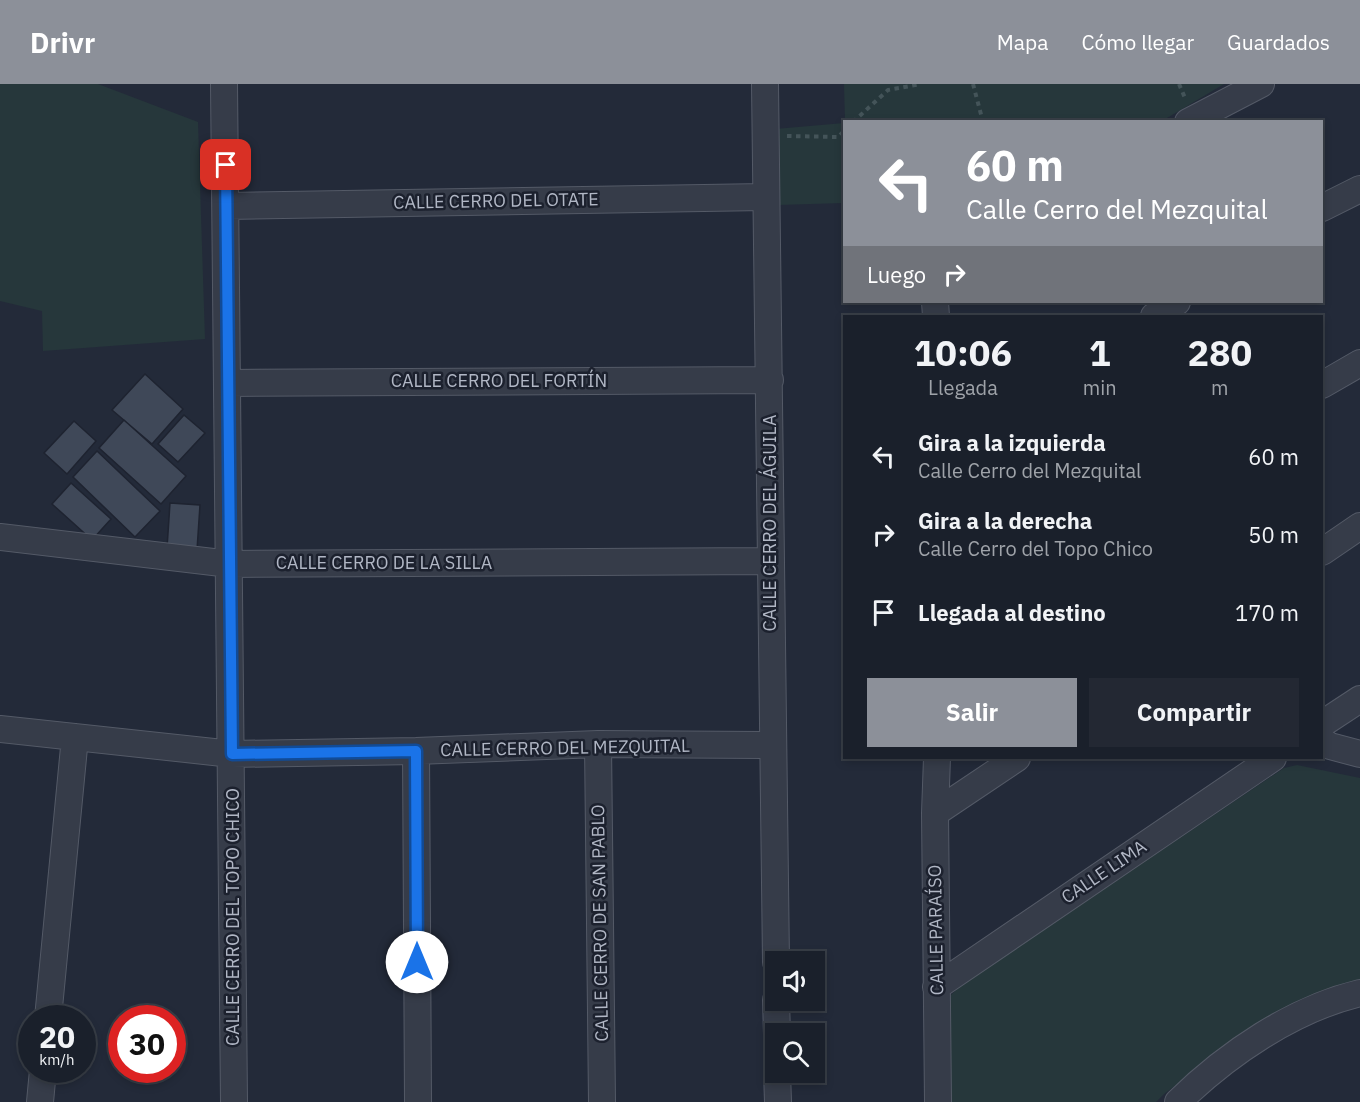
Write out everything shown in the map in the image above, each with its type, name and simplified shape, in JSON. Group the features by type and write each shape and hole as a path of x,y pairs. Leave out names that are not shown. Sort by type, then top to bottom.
{"street":[{"name":"CALLE CERRO DEL TOPO CHICO","path":"224,84 229,383 234,1102"},
{"name":"CALLE CERRO DEL ÁGUILA","path":"765,84 776,951"},
{"path":"1192,120 1261,84"},
{"path":"1323,208 1360,189"},
{"name":"CALLE CERRO DEL OTATE","path":"226,206 766,196"},
{"path":"1156,315 1175,303"},
{"path":"1323,384 1360,363"},
{"name":"CALLE CERRO DEL FORTÍN","path":"229,383 770,380"},
{"path":"1323,551 1360,526"},
{"name":"CALLE CERRO DE LA SILLA","path":"0,537 230,564 770,561"},
{"path":"1323,723 1360,699"},
{"name":"CALLE CERRO DEL MEZQUITAL","path":"0,729 232,754 416,751 598,744 772,745"},
{"path":"49,1005 75,737"},
{"path":"1323,741 1360,754"},
{"name":"CALLE CERRO DE SAN PABLO","path":"598,744 602,1102"},
{"path":"416,751 418,1102"},
{"name":"CALLE PARAÍSO","path":"938,759 935,813 938,1102"},
{"path":"935,813 1016,759"},
{"name":"CALLE LIMA","path":"936,987 1272,759"},
{"path":"1178,1102 1205,1076 1241,1049 1296,1016 1343,997 1360,993"},
{"path":"40,1102 42,1083"},
{"path":"777,1083 778,1102"}],"path":[{"path":"855,120 888,90 921,84"},
{"path":"973,84 983,120"},
{"path":"766,136 838,137 843,132"}],"shaded area":[{"path":"0,84 98,84 198,122 205,339 43,351 42,311 0,301"},
{"path":"844,84 1224,84 1164,120 845,120"},
{"path":"843,123 843,203 778,205 775,129"},
{"path":"1297,765 1360,778 1360,988 1241,1037 1156,1102 950,1102 948,1014 951,995 960,986 1284,768"}],"building":[{"path":"145,374 183,409 152,444 112,410"},
{"path":"184,415 205,433 178,462 158,444"},
{"path":"124,420 186,476 161,504 99,448"},
{"path":"74,421 96,441 67,474 44,453"},
{"path":"97,451 160,511 135,537 73,477"},
{"path":"71,483 111,519 92,540 52,504"},
{"path":"170,503 200,505 197,550 167,548"}],"route":[{"path":"226,165 232,754 416,751 417,962"}]}
